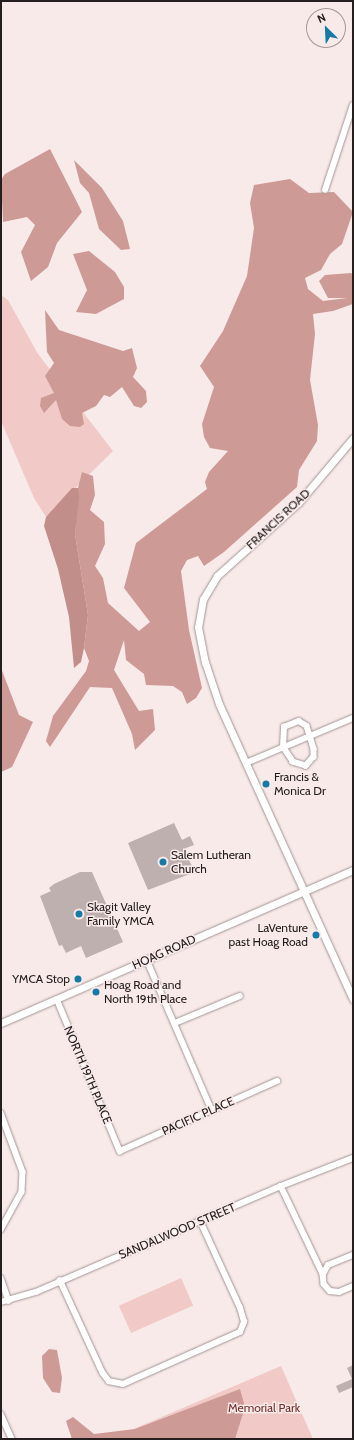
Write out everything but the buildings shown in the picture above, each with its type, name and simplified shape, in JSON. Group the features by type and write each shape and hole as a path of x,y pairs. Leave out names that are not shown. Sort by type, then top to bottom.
{"street":[{"path":"325,190 353,105"},
{"name":"FRANCIS ROAD","path":"246,764 219,704 205,662 198,627 203,599 217,576 298,503 353,438"},
{"path":"353,718 246,764 353,999"},
{"path":"299,721 307,726 314,757 306,766 293,762 283,747 282,732 291,723 299,721"},
{"name":"HOAG ROAD","path":"1,1023 353,870"},
{"path":"147,960 212,1110"},
{"path":"175,1023 240,996"},
{"name":"NORTH 19TH PLACE","path":"57,999 120,1151"},
{"name":"PACIFIC PLACE","path":"120,1151 277,1081"},
{"path":"1,1113 23,1172 22,1192 1,1230"},
{"name":"SANDALWOOD STREET","path":"1,1302 9,1301 281,1186 353,1158"},
{"path":"281,1186 323,1274 324,1284 330,1291 339,1292 353,1286"},
{"path":"60,1280 103,1373 109,1381 123,1384 234,1336 242,1327 244,1322 240,1308 200,1221"},
{"path":"323,1274 328,1265 353,1255"},
{"path":"1,1278 9,1301"},
{"path":"1,1414 12,1439"}],"green space":[{"path":"1,295 8,300 38,354 113,451 46,517 34,498 1,421"},
{"path":"181,1278 193,1305 131,1333 119,1306"},
{"name":"Memorial Park","path":"281,1366 313,1439 110,1439"}],"shaded area":[{"path":"50,149 82,212 57,243 48,267 31,281 21,252 35,225 27,217 3,222 1,180 5,174"},
{"path":"74,160 102,188 123,221 130,249 121,250 99,229 89,193 80,183"},
{"path":"290,179 309,193 334,192 353,212 342,244 330,254 321,270 305,278 308,289 323,301 347,298 328,298 319,281 325,275 351,273 353,275 353,304 333,311 313,314 315,334 310,380 318,425 317,441 299,470 297,487 224,552 204,566 198,556 187,560 181,571 189,630 202,688 196,698 187,704 182,692 173,686 146,685 144,674 126,660 124,640 114,670 139,711 153,709 155,730 135,750 132,734 112,688 90,687 50,747 46,741 53,716 86,671 89,661 84,648 88,615 75,534 78,488 82,472 93,476 95,495 90,510 104,522 105,544 95,566 103,578 108,603 139,631 150,622 124,588 136,543 207,489 205,482 209,472 228,451 210,448 204,437 202,424 214,387 200,366 223,331 247,276 254,228 250,203 254,185"},
{"path":"89,251 115,272 124,287 124,299 96,314 76,312 87,290 73,254"},
{"path":"45,310 59,330 123,351 132,348 137,368 133,377 146,391 147,402 141,408 134,406 122,387 110,397 104,395 96,406 82,413 84,424 80,427 70,426 62,419 56,400 44,413 40,406 41,398 54,393 45,376 54,363 47,352"},
{"path":"72,488 78,488 79,497 75,534 88,615 81,662 74,668 69,617 58,569 44,526 46,517"},
{"path":"1,668 19,715 33,722 12,767 1,772"},
{"path":"49,1349 57,1350 62,1378 60,1393 52,1392 43,1378 42,1356"},
{"path":"240,1389 245,1407 235,1439 72,1439 66,1421 73,1417 94,1434 135,1429"}],"place":[{"name":"Francis & Monica Dr","path":"266,784"},
{"name":"Salem Lutheran Church","path":"163,862"},
{"name":"Skagit Valley Family YMCA","path":"79,914"},
{"name":"LaVenture past Hoag Road","path":"316,935"},
{"name":"YMCA Stop","path":"78,979"},
{"name":"Hoag Road and North 19th Place","path":"96,992"}]}
